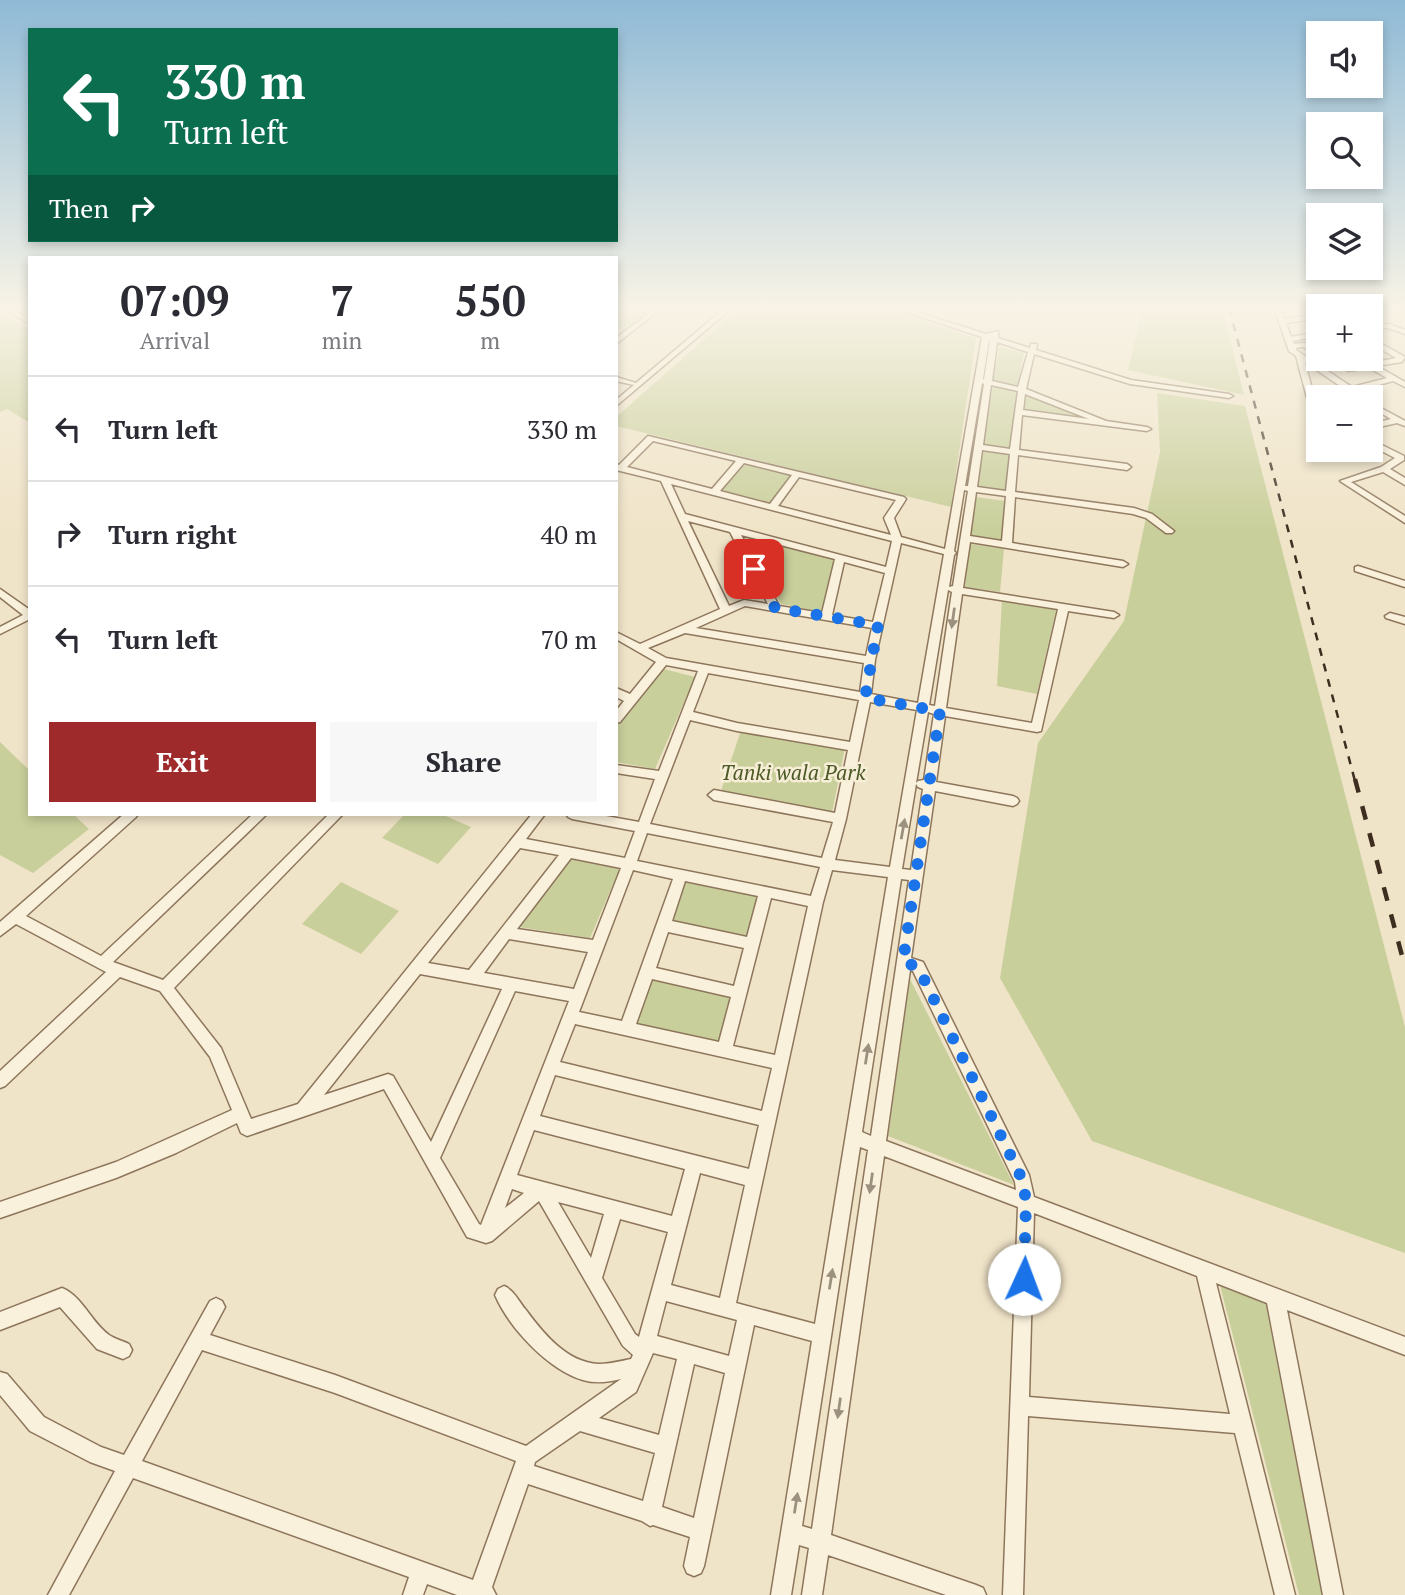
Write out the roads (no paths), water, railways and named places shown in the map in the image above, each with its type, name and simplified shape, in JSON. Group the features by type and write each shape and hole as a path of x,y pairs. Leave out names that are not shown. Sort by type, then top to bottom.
{"street":[{"path":"618,402 641,382"},
{"path":"812,1595 940,711 951,589 951,553 979,447 984,382"},
{"path":"781,1595 911,782 924,708 965,538 967,488 984,382"},
{"path":"990,382 1022,390 1102,423"},
{"path":"1007,545 1014,451 1024,382"},
{"path":"1147,382 1228,396"},
{"path":"618,394 632,383"},
{"path":"1019,412 1147,429"},
{"path":"1383,412 1401,422"},
{"path":"1383,425 1401,422"},
{"path":"618,467 651,438 901,499 890,519 897,540 870,660 865,698 840,819 816,902 726,1309"},
{"path":"979,447 1127,467"},
{"path":"1383,448 1401,458 1384,469 1344,481 1405,520"},
{"path":"715,492 742,460"},
{"path":"618,467 951,553"},
{"path":"1384,469 1405,482"},
{"path":"772,507 797,474"},
{"path":"664,479 726,611"},
{"path":"967,488 1134,511 1149,516 1169,531"},
{"path":"681,516 890,571"},
{"path":"734,530 775,608"},
{"path":"965,538 1123,564"},
{"path":"826,617 840,558"},
{"path":"1358,569 1405,584"},
{"path":"0,582 28,603"},
{"path":"951,589 1114,615"},
{"path":"0,592 28,613"},
{"path":"640,649 744,603 878,625"},
{"path":"619,637 663,661 1037,728 1064,607"},
{"path":"0,631 28,616"},
{"path":"1390,616 1405,621"},
{"path":"684,629 870,660"},
{"path":"618,717 663,661"},
{"path":"486,1235 704,669"},
{"path":"618,693 632,700"},
{"path":"687,715 737,727 855,747"},
{"path":"618,769 663,776"},
{"path":"911,782 1013,801"},
{"path":"715,795 840,819"},
{"path":"0,930 130,816"},
{"path":"0,1081 259,816"},
{"path":"165,987 335,816"},
{"path":"302,1110 537,816"},
{"path":"582,816 829,863 916,876"},
{"path":"517,842 816,902"},
{"path":"472,977 568,853"},
{"path":"627,1029 681,875"},
{"path":"724,1051 766,892"},
{"path":"16,917 110,967 165,987 216,1053 247,1128 388,1081 473,1231 486,1235"},
{"path":"663,925 753,944"},
{"path":"506,933 597,947"},
{"path":"903,962 918,967 1023,1181 1026,1202 1013,1595"},
{"path":"416,967 578,996"},
{"path":"647,972 739,993"},
{"path":"432,1158 511,984"},
{"path":"570,1016 780,1063"},
{"path":"551,1067 768,1120"},
{"path":"0,1210 30,1197 93,1179 162,1153 241,1113"},
{"path":"530,1121 755,1179"},
{"path":"854,1137 1405,1346"},
{"path":"0,1381 37,1424 97,1455 483,1594 525,1464 578,1421 629,1385 643,1354 662,1291 694,1164"},
{"path":"507,1180 678,1226"},
{"path":"486,1235 541,1189"},
{"path":"541,1189 629,1340 643,1354"},
{"path":"593,1280 614,1209"},
{"path":"1204,1269 1285,1595"},
{"path":"662,1291 822,1335"},
{"path":"504,1294 515,1311 564,1364 596,1374 643,1354 687,1354 736,1367"},
{"path":"1275,1296 1333,1595"},
{"path":"0,1321 62,1297 101,1342 110,1348 123,1350"},
{"path":"58,1595 216,1307"},
{"path":"694,1566 747,1314"},
{"path":"198,1340 335,1384 650,1516 701,1530"},
{"path":"650,1516 687,1354"},
{"path":"1019,1406 1242,1424"},
{"path":"578,1421 666,1447"},
{"path":"791,1532 976,1595"},
{"path":"412,1595 421,1572"}],"railway":[{"path":"1249,382 1355,781"},
{"path":"1355,779 1405,967"}],"park label":[{"name":"Tanki wala Park","path":"793,773"}]}
